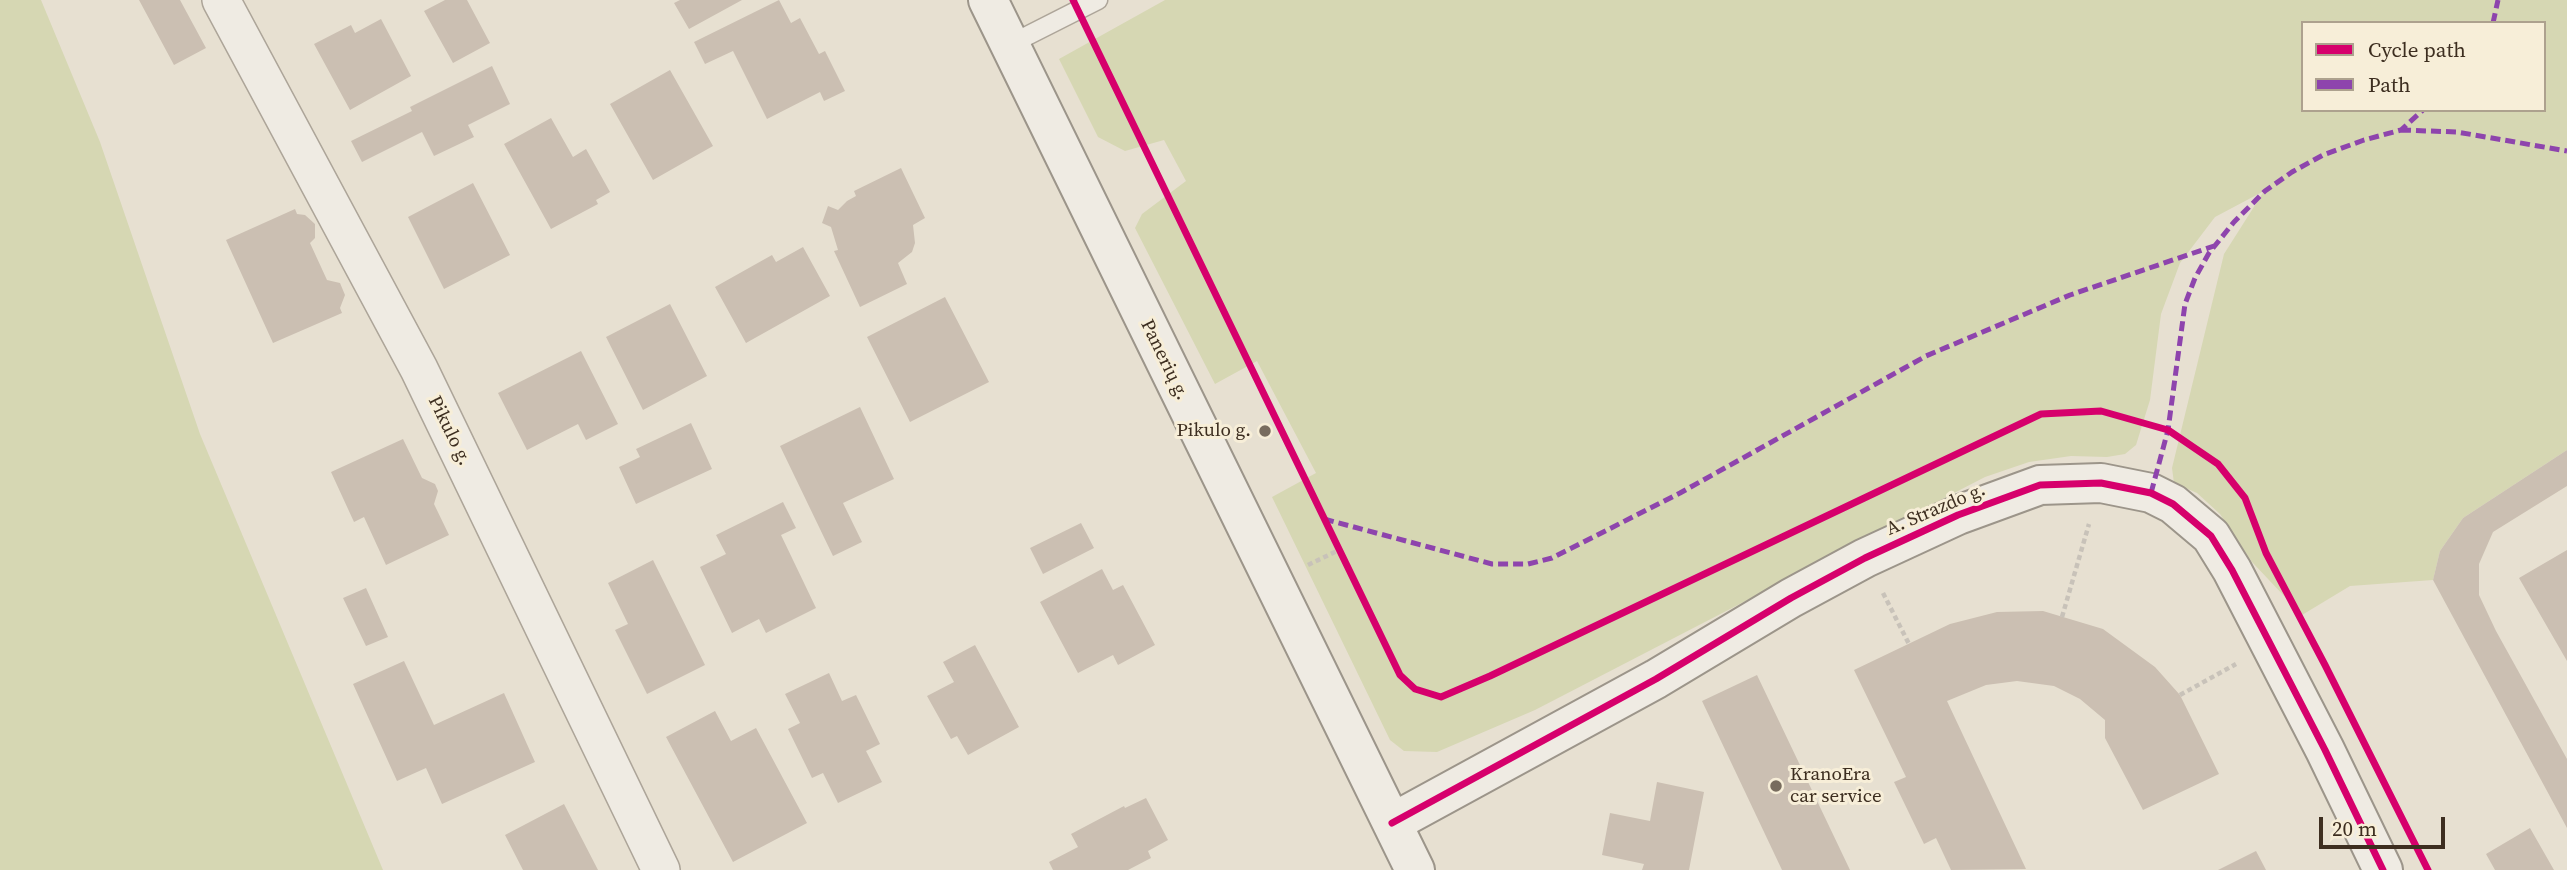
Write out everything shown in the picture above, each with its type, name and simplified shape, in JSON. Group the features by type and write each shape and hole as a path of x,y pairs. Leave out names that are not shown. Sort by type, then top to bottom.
{"street":[{"name":"Pikulo g.","path":"221,0 419,369 662,870"},
{"name":"Panerių g.","path":"988,0 1415,870"},
{"name":"A. Strazdo g.","path":"1392,823 1645,685 1791,598 1865,558 1958,515 2040,485 2101,483 2151,493 2172,504 2211,536 2271,645 2383,870"}],"lane":[{"path":"1010,44 1098,0"}],"path":[{"path":"2062,617 2101,483"},
{"path":"1865,558 1909,644"},
{"path":"2180,695 2271,645"}],"green space":[{"path":"0,0 41,0 100,142 200,434 383,870 0,870"},
{"path":"1165,0 2567,0 2567,450 2463,518 2440,551 2433,580 2350,586 2302,615 2252,562 2220,514 2197,493 2174,483 2172,468 2224,254 2264,191 2215,217 2180,263 2161,314 2150,400 2136,445 2125,454 2107,457 2071,456 2029,462 1985,477 1535,710 1437,752 1404,751 1390,740 1272,497 1316,473 1257,361 1215,384 1135,228 1142,214 1186,181 1164,140 1125,151 1098,137 1059,59"}],"building":[{"path":"139,0 180,0 206,48 174,65"},
{"path":"445,0 467,0 490,43 453,63 424,11"},
{"path":"680,0 742,0 689,29 674,3"},
{"path":"779,0 791,23 800,18 819,54 825,51 845,91 824,101 820,92 767,119 733,51 705,64 694,42"},
{"path":"381,19 411,76 350,110 314,44 351,25 355,33"},
{"path":"492,66 510,104 468,125 474,137 434,156 422,132 362,162 351,141 412,111 410,107"},
{"path":"670,70 713,146 653,180 610,104"},
{"path":"551,118 573,157 586,149 610,192 596,200 598,204 551,229 504,144"},
{"path":"901,168 925,218 913,225 915,243 912,252 898,263 907,284 860,307 834,251 838,250 831,227 822,223 828,206 838,210 856,196 854,191"},
{"path":"473,183 510,255 444,289 408,217"},
{"path":"295,209 297,214 305,215 315,224 315,238 310,243 327,280 340,283 345,295 340,308 342,313 273,343 226,240"},
{"path":"803,247 830,296 746,343 715,287 772,255 776,262"},
{"path":"945,297 989,382 910,422 867,337"},
{"path":"670,304 707,376 643,410 606,337"},
{"path":"581,351 618,424 586,440 578,424 527,450 498,393"},
{"path":"860,407 894,479 843,503 862,542 833,556 780,446"},
{"path":"691,423 712,469 636,504 619,467 640,457 636,449"},
{"path":"403,439 422,478 435,484 438,491 434,504 449,535 386,565 364,517 354,522 331,472"},
{"path":"2567,450 2567,486 2493,532 2479,564 2479,595 2567,759 2567,828 2433,580 2440,551 2463,518"},
{"path":"783,502 796,528 781,535 816,608 766,633 759,619 732,633 700,567 726,554 716,535"},
{"path":"1081,523 1094,548 1043,574 1030,548"},
{"path":"2567,550 2567,661 2519,578"},
{"path":"653,560 705,665 647,694 615,630 628,624 608,583"},
{"path":"1102,569 1113,590 1123,585 1155,645 1118,665 1113,655 1078,673 1040,602"},
{"path":"366,588 388,637 366,646 343,598"},
{"path":"2043,611 2103,629 2155,667 2180,695 2219,774 2143,810 2105,738 2105,720 2080,699 2054,686 2017,681 1986,685 1947,701 2026,869 1951,870 1936,838 1924,844 1894,782 1906,777 1854,670 1950,624 1997,612"},
{"path":"975,645 1019,727 968,755 957,736 951,739 927,696 954,682 943,662"},
{"path":"404,661 434,725 504,693 535,762 442,804 426,768 397,781 353,684"},
{"path":"829,673 842,701 856,695 880,744 866,751 882,782 838,803 823,773 812,778 788,729 800,723 785,694"},
{"name":"KranoEra car service","path":"1757,675 1850,870 1782,870 1702,701"},
{"path":"715,711 731,741 756,728 807,823 733,862 666,737"},
{"path":"1657,782 1704,792 1689,870 1642,870 1644,864 1602,855 1610,813 1650,821"},
{"path":"1146,798 1168,840 1148,851 1151,858 1128,870 1053,870 1049,862 1078,847 1071,834 1124,806 1125,808"},
{"path":"564,804 598,870 523,870 505,835"},
{"path":"2530,828 2554,870 2495,870 2486,854"},
{"path":"2256,851 2266,870 2218,870"}],"marked path":[{"path":"2493,21 2498,0"},
{"path":"2151,493 2168,430 2185,304 2209,253 2234,222 2265,191 2292,172 2323,155 2401,130 2421,112"},
{"path":"2401,130 2457,132 2567,151"},
{"path":"1324,519 1492,564 1528,564 1552,558 1680,493 1926,356 2070,295 2214,246"}],"cycle path":[{"path":"1073,0 1400,675 1415,689 1441,697 1490,676 2041,414 2101,411 2168,430 2218,464 2245,498 2266,553 2428,870"},
{"path":"1392,823 1656,679 1791,598 1865,558 1958,515 2040,485 2101,483 2151,493 2173,504 2211,536 2232,570 2325,750 2383,870"}],"place":[{"name":"Pikulo g.","path":"1265,431"},
{"name":"KranoEra car service","path":"1776,786"}]}
